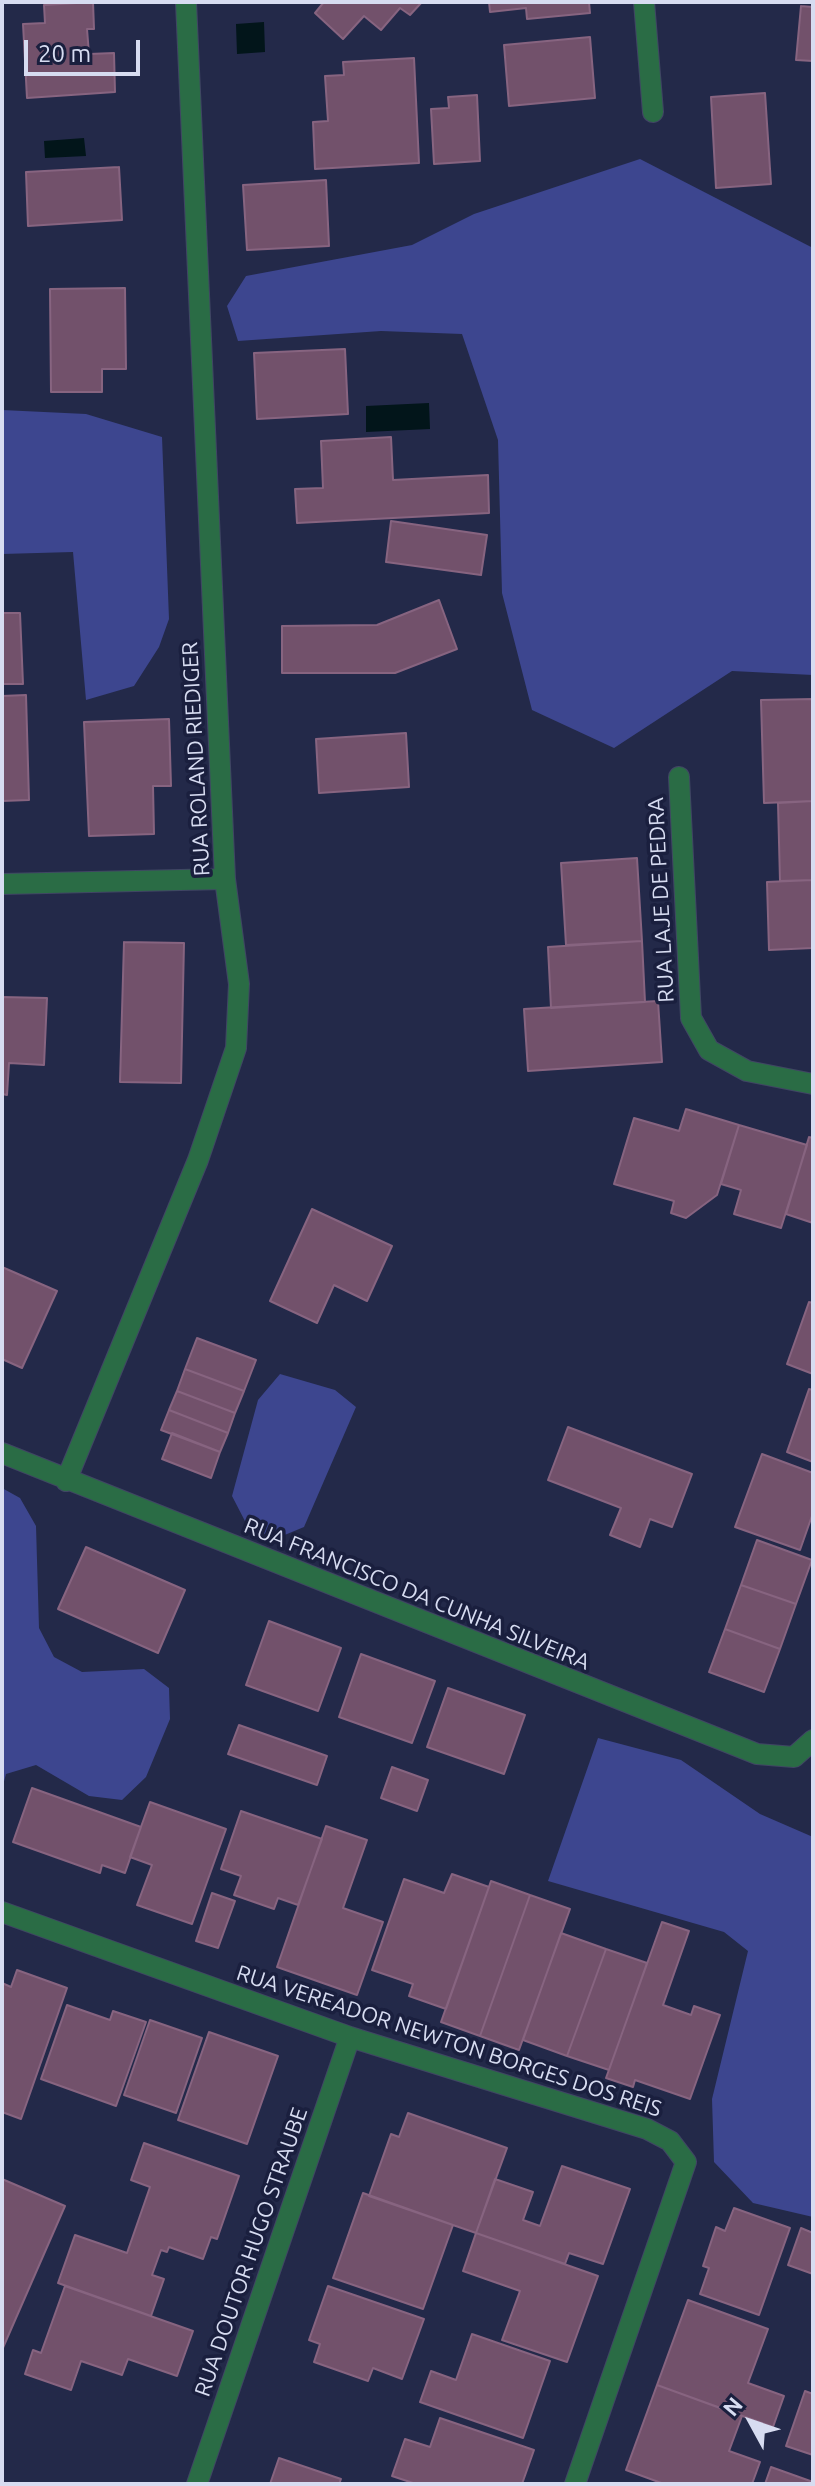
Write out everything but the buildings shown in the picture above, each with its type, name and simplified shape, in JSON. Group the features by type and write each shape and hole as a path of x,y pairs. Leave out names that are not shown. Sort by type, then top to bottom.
{"street":[{"name":"RUA ROLAND RIEDIGER","path":"66,1481 198,1160 236,1048 239,984 225,879 186,2"},
{"path":"644,2 653,112"},
{"name":"RUA LAJE DE PEDRA","path":"679,777 691,1018 709,1050 747,1071 813,1084"},
{"path":"2,884 225,879"},
{"name":"RUA FRANCISCO DA CUNHA SILVEIRA","path":"2,1453 757,1754 794,1757 813,1740"},
{"name":"RUA VEREADOR NEWTON BORGES DOS REIS","path":"2,1912 350,2037 647,2129 670,2141 686,2162 575,2484"},
{"name":"RUA DOUTOR HUGO STRAUBE","path":"197,2484 350,2037"}],"shaded area":[{"path":"264,22 265,52 237,54 236,24"},
{"path":"84,138 86,156 45,158 44,141"},
{"path":"640,159 813,248 813,675 732,671 614,748 532,710 502,593 498,440 462,334 381,331 238,341 227,306 246,276 412,245 474,214"},
{"path":"429,403 430,429 366,432 366,406"},
{"path":"2,410 86,414 162,437 169,619 159,647 134,686 86,700 73,552 2,554"},
{"path":"280,1374 335,1390 356,1407 304,1527 275,1539 247,1525 232,1496 258,1400"},
{"path":"2,1488 20,1498 36,1526 39,1628 54,1657 82,1672 144,1669 169,1688 170,1719 146,1777 122,1800 89,1796 36,1765 6,1774 2,1789"},
{"path":"598,1738 681,1760 760,1814 813,1837 813,2217 753,2203 714,2162 712,2099 748,1951 724,1932 548,1881"}]}
